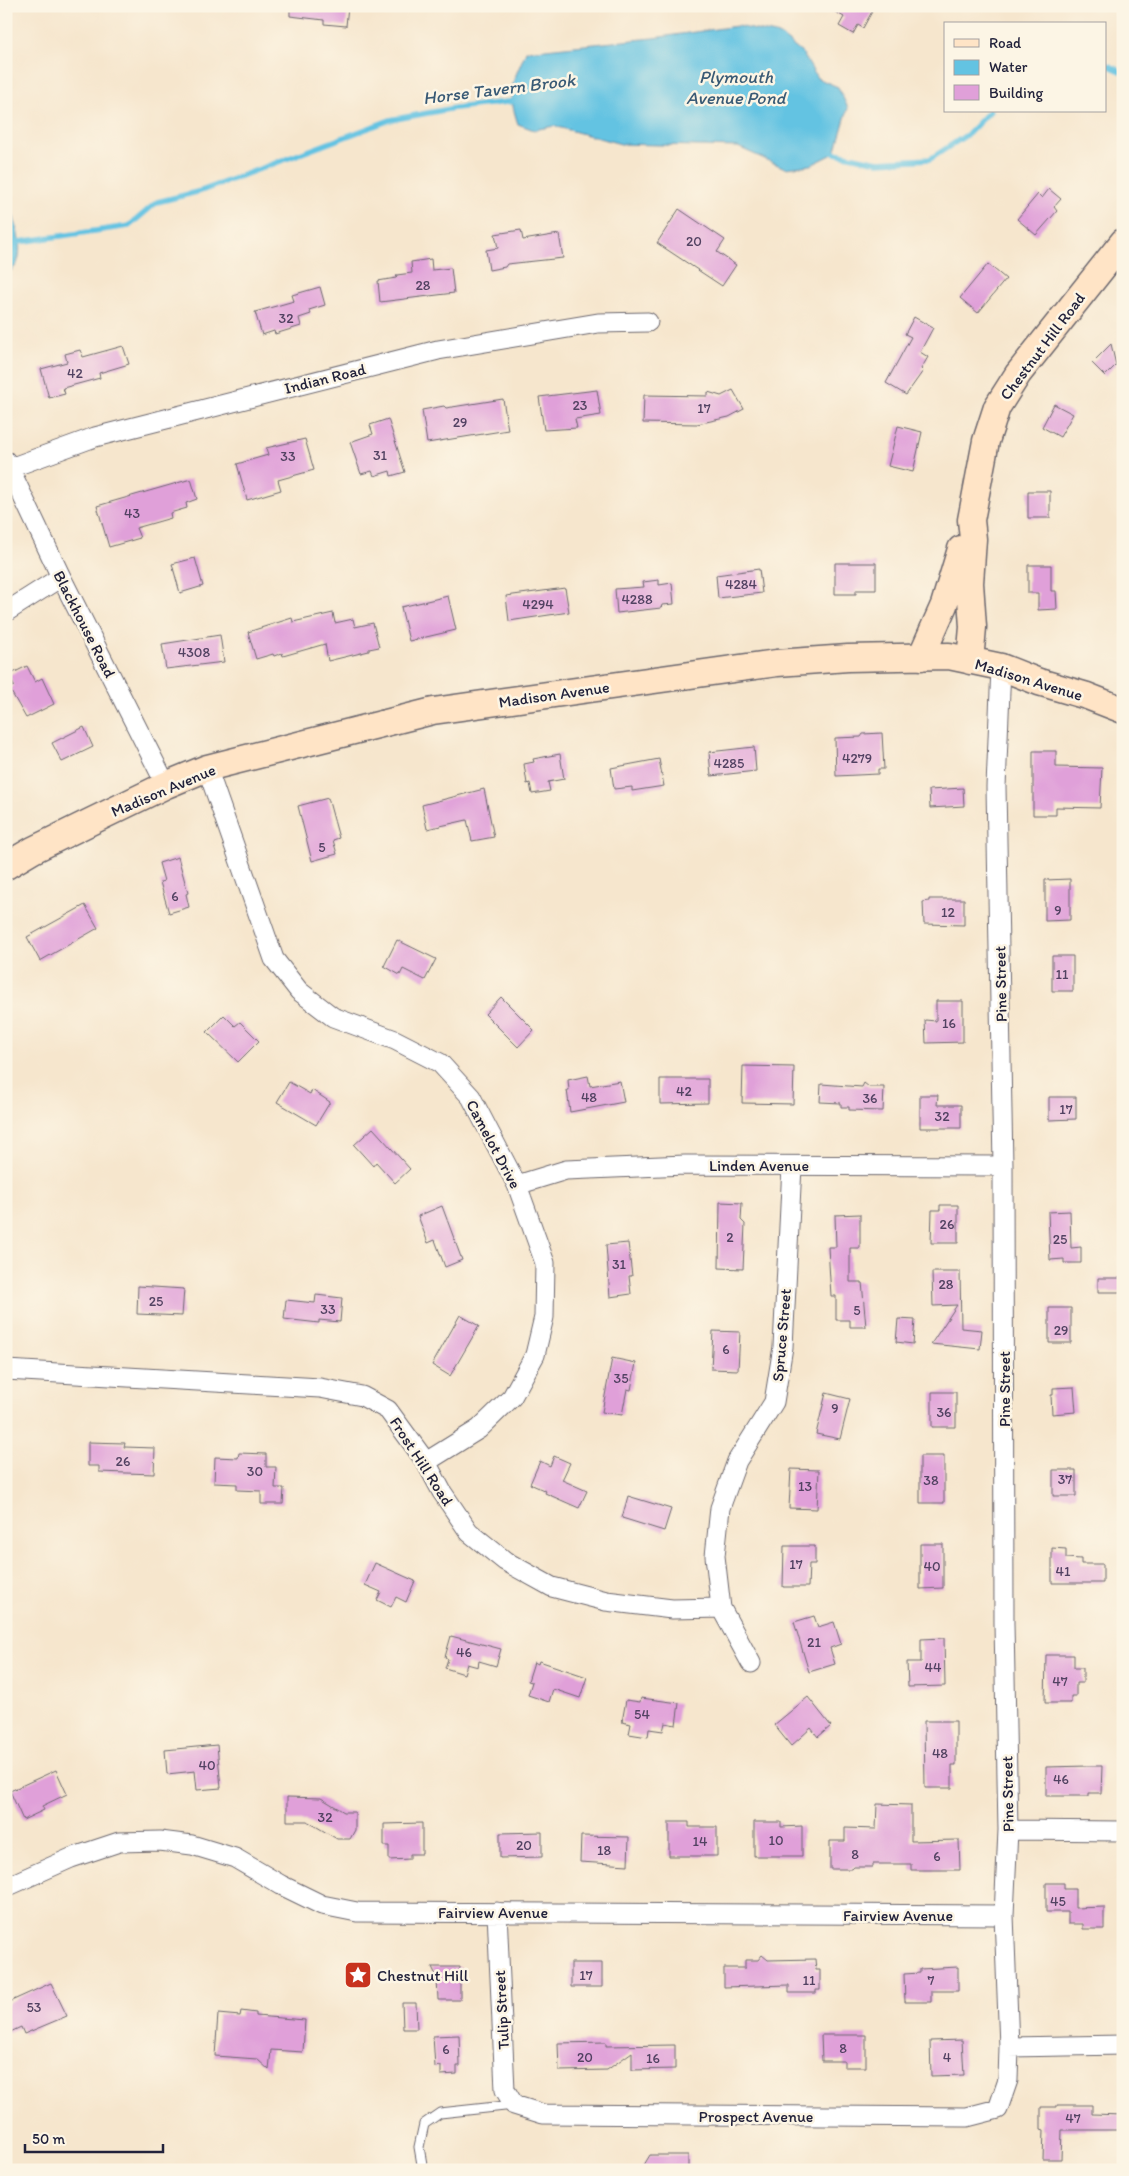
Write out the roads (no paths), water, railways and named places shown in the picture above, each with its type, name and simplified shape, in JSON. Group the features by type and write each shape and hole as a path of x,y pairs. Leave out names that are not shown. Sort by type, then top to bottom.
{"street":[{"name":"Chestnut Hill Road","path":"921,657 944,605 959,561 963,539 971,520 986,440 996,407 1018,374 1123,242"},
{"name":"Indian Road","path":"8,464 95,438 438,350 598,323 648,322"},
{"name":"Blackhouse Road","path":"8,464 61,577 166,785"},
{"name":"Chestnut Hill Road","path":"970,660 973,627 970,583 974,539 971,520"},
{"path":"6,612 61,577"},
{"name":"Madison Avenue","path":"6,866 33,850 166,785 208,768 433,711 777,663 848,658 950,656 1001,667 1039,682 1087,696 1123,710"},
{"name":"Pine Street","path":"998,2108 1008,2080 1009,2047 1004,1915 1008,1830 1004,1624 1003,1166 996,787 1001,667"},
{"name":"Camelot Drive","path":"208,768 274,959 298,991 333,1017 395,1040 440,1063 471,1097 517,1185 545,1263 544,1317 535,1354 512,1397 479,1429 426,1462"},
{"name":"Linden Avenue","path":"517,1185 566,1170 685,1165 1003,1166"},
{"name":"Spruce Street","path":"751,1663 722,1608 716,1556 720,1508 737,1462 774,1402 783,1347 792,1166"},
{"name":"Frost Hill Road","path":"6,1370 320,1388 362,1396 388,1410 426,1462 442,1492 469,1532 505,1561 552,1587 606,1601 672,1608 722,1608"},
{"path":"1008,1830 1123,1831"},
{"name":"Fairview Avenue","path":"6,1887 71,1858 119,1842 160,1841 192,1845 235,1858 281,1885 322,1905 357,1912 1004,1915"},
{"name":"Tulip Street","path":"497,1912 505,2090 514,2104"},
{"path":"1009,2047 1123,2045"},
{"name":"Prospect Avenue","path":"514,2104 543,2114 967,2117 998,2108"}],"lane":[{"path":"423,2170 419,2147 424,2124 440,2113 514,2104"}],"water":[{"name":"Plymouth Avenue Pond","path":"737,26 780,35 803,54 817,78 838,87 848,108 835,153 811,165 785,168 738,147 621,144 554,126 534,130 518,124 512,102 512,87 526,51 653,38"},
{"path":"6,185 18,232 20,252 14,268 6,273"}],"waterway":[{"name":"Horse Tavern Brook","path":"1106,64 1123,72"},
{"name":"Horse Tavern Brook","path":"6,244 129,226 157,202 201,191 390,120 455,108 516,101"},
{"name":"Horse Tavern Brook","path":"828,150 878,162 930,159 968,134 989,112"}],"place":[{"name":"Chestnut Hill","path":"358,1975"}]}
